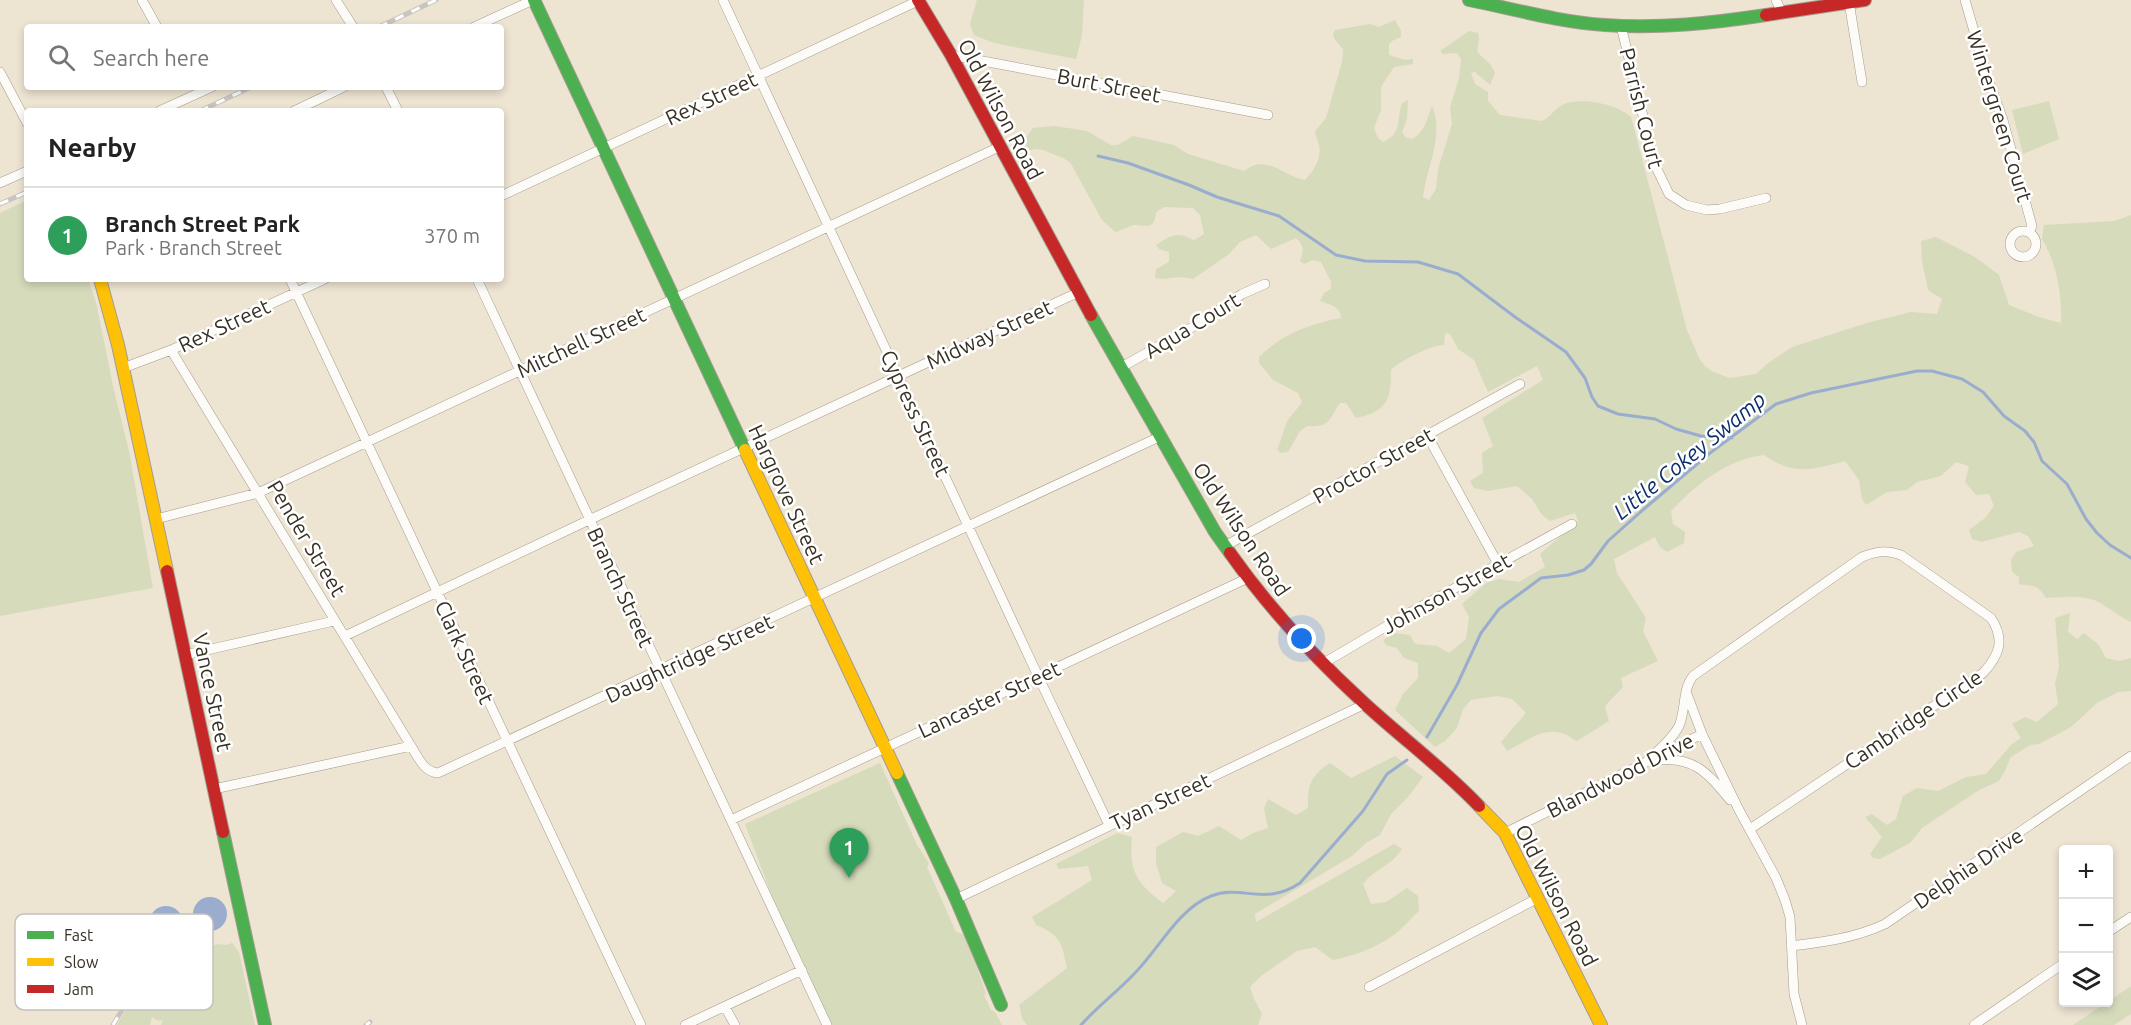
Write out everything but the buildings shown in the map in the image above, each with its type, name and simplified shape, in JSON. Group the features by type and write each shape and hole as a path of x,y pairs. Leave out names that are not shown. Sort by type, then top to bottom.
{"street":[{"path":"142,0 156,24"},
{"path":"336,0 352,24"},
{"path":"481,24 534,0"},
{"name":"Hargrove Street","path":"534,0 956,899 1001,1005"},
{"name":"Cypress Street","path":"723,0 1109,825"},
{"name":"Rex Street","path":"504,195 919,0"},
{"name":"Old Wilson Road","path":"919,0 1120,368 1225,546 1269,606 1322,664 1463,789 1505,833 1601,1025"},
{"path":"1469,0 1621,26 1693,25 1865,0"},
{"path":"1776,0 1782,13"},
{"name":"Wintergreen Court","path":"1965,0 1987,76 2003,120 2032,226 2029,232"},
{"path":"1849,2 1862,82"},
{"name":"Parrish Court","path":"1621,26 1655,165 1669,194 1686,205 1707,210 1727,208 1766,198"},
{"name":"Burt Street","path":"951,55 1268,115"},
{"path":"0,72 24,117"},
{"path":"300,108 338,90"},
{"path":"388,90 396,108"},
{"path":"164,108 194,91"},
{"name":"Mitchell Street","path":"156,519 258,493 999,147"},
{"path":"0,183 24,172"},
{"path":"101,282 123,368"},
{"name":"Clark Street","path":"291,282 365,443 641,1025"},
{"name":"Rex Street","path":"123,368 171,350 318,282"},
{"name":"Branch Street","path":"478,282 827,1025"},
{"name":"Aqua Court","path":"1120,368 1196,325 1242,294 1265,284"},
{"name":"Midway Street","path":"345,636 1079,292"},
{"name":"Pender Street","path":"171,350 411,746"},
{"name":"Vance Street","path":"123,368 265,1025"},
{"name":"Proctor Street","path":"1225,546 1520,384"},
{"path":"1427,435 1498,564"},
{"name":"Daughtridge Street","path":"411,746 426,769 431,773 438,773 1159,437"},
{"name":"Johnson Street","path":"1322,664 1572,524"},
{"name":"Cambridge Circle","path":"1686,691 1687,683 1693,676 1862,557 1875,551 1888,551 1901,555 1916,564 1990,618 1998,629 2000,639 1997,651 1991,664 1983,673 1750,829"},
{"name":"Lancaster Street","path":"731,820 1248,578"},
{"path":"185,655 334,621"},
{"path":"1686,691 1702,734 1785,900 1790,917 1794,994 1802,1025"},
{"path":"1646,762 1665,744 1678,726 1686,691"},
{"name":"Tyan Street","path":"956,899 1365,704"},
{"name":"Blandwood Drive","path":"1505,833 1702,734"},
{"path":"214,789 411,746"},
{"name":"Delphia Drive","path":"1791,946 1846,938 1885,924 2131,756"},
{"path":"1646,762 1671,759 1693,763 1708,774 1739,810"},
{"path":"1369,987 1538,898"},
{"path":"2113,929 2131,917"},
{"path":"1974,1025 2059,966"},
{"path":"685,1025 802,970"},
{"path":"725,1007 735,1025"}],"green space":[{"path":"977,0 1084,0 1082,35 1076,59 994,43 974,35 970,24"},
{"path":"1395,20 1401,31 1401,37 1389,44 1389,55 1405,60 1413,59 1413,64 1394,67 1381,87 1381,110 1374,128 1378,138 1383,142 1394,135 1402,103 1408,100 1407,119 1402,132 1405,137 1412,139 1423,129 1432,106 1436,140 1423,197 1429,200 1436,189 1438,169 1452,124 1450,108 1459,78 1461,59 1457,53 1443,54 1440,51 1469,31 1478,33 1477,52 1491,65 1495,73 1490,85 1475,72 1471,73 1475,84 1488,92 1488,101 1500,115 1542,121 1564,104 1580,101 1608,105 1631,117 1687,330 1705,366 1713,372 1730,378 1756,374 1792,347 1870,322 1911,312 1937,314 1942,299 1928,290 1922,261 1921,241 1936,237 1975,257 1999,275 2009,305 2061,323 2058,280 2042,239 2044,225 2114,221 2131,215 2131,622 2094,600 2076,597 2046,598 2037,588 2019,584 2019,577 2012,572 2011,560 2016,552 2034,546 2028,536 2019,532 1981,542 1972,539 1969,530 1985,518 1994,506 1989,494 1976,495 1965,482 1969,466 1956,462 1941,476 1917,482 1907,490 1887,492 1866,505 1862,499 1859,480 1845,461 1813,469 1803,469 1785,466 1764,455 1751,457 1725,468 1701,483 1671,511 1673,524 1685,532 1684,543 1667,552 1660,547 1655,537 1614,559 1617,573 1646,618 1643,631 1658,661 1621,678 1623,687 1605,706 1609,721 1577,741 1556,732 1542,733 1507,751 1501,742 1526,713 1512,699 1497,696 1471,700 1463,709 1457,728 1445,741 1435,747 1395,710 1403,694 1418,678 1418,663 1404,658 1397,648 1386,645 1383,640 1395,633 1410,635 1415,644 1437,646 1449,653 1466,639 1469,617 1462,604 1486,583 1499,579 1519,582 1545,567 1540,554 1578,521 1575,513 1550,521 1542,515 1532,499 1517,486 1488,491 1474,488 1470,481 1483,473 1482,453 1493,446 1482,418 1543,380 1537,366 1488,392 1474,360 1458,349 1450,334 1445,333 1444,345 1416,354 1391,370 1390,390 1381,408 1356,418 1346,403 1340,403 1325,424 1307,426 1300,431 1288,452 1280,453 1277,449 1287,422 1302,402 1298,393 1273,380 1259,363 1259,357 1277,342 1297,331 1341,318 1337,308 1320,301 1324,293 1331,289 1331,282 1321,262 1313,260 1304,264 1300,261 1302,248 1296,238 1271,249 1256,235 1240,242 1229,254 1193,279 1155,278 1156,269 1169,262 1169,252 1159,249 1156,245 1175,235 1194,240 1204,234 1200,215 1193,208 1164,207 1156,212 1151,225 1134,225 1115,232 1102,220 1071,164 1043,150 1021,152 1019,146 1033,128 1055,126 1087,131 1111,145 1118,145 1133,136 1174,145 1188,154 1244,171 1252,166 1267,165 1305,180 1318,159 1320,150 1315,131 1326,118 1342,62 1343,49 1335,40 1333,34 1335,30 1370,24 1379,27"},
{"path":"2049,101 2059,139 2023,154 2012,110"},
{"path":"24,201 24,282 89,282 96,302 129,451 153,588 0,616 0,213"},
{"path":"2070,613 2068,632 2077,639 2084,633 2098,644 2106,658 2119,661 2131,658 2131,691 2118,692 2097,703 2071,727 2039,744 2030,745 2010,758 1999,781 1979,790 1922,828 1910,843 1880,859 1873,858 1870,854 1882,837 1865,817 1872,814 1887,825 1896,819 1903,796 1917,788 1938,791 1966,777 1986,774 2012,744 2021,738 2012,724 2025,717 2037,722 2058,704 2055,684 2059,667 2055,618"},
{"path":"1395,756 1423,777 1391,814 1380,835 1366,843 1352,856 1255,914 1256,922 1394,844 1402,849 1398,855 1363,884 1371,904 1386,902 1407,888 1418,896 1419,911 1395,934 1366,950 1333,960 1315,947 1297,951 1261,976 1250,987 1262,1014 1258,1025 1027,1025 1022,1018 1019,1005 1067,968 1059,941 1051,933 1036,925 1032,917 1092,880 1088,866 1059,869 1056,864 1117,833 1132,837 1132,859 1136,875 1146,889 1163,903 1176,891 1162,883 1156,863 1156,847 1183,832 1198,836 1219,826 1241,840 1268,828 1264,808 1268,799 1296,815 1308,808 1308,793 1314,777 1330,763 1351,778"},
{"path":"880,763 917,845 929,863 927,867 956,932 966,935 986,994 984,995 1002,1025 822,1025 802,959 785,931 745,824"},
{"path":"232,943 239,952 255,1025 161,1025 163,1020 158,1021 152,1017 150,1025 117,1025 126,1010 213,1010 213,945"},
{"path":"2131,986 2131,1014 2114,1025 2073,1025 2100,1007 2113,1007 2113,998"}],"water":[{"path":"203,898 217,898 226,907 226,921 217,930 213,931 213,914 193,914 194,907"},
{"path":"166,906 180,914 152,914 159,907"}],"waterway":[{"path":"1098,156 1128,163 1217,197 1279,216 1336,255 1365,261 1418,262 1458,274 1566,352 1585,378 1598,406 1618,414 1655,419 1676,429 1701,436 1732,438"},
{"name":"Little Cokey Swamp","path":"1427,737 1457,685 1481,633 1499,609 1541,578 1568,575 1584,570 1608,541 1710,453 1776,404 1811,393 1917,371 1932,371 1962,379 1983,392 2004,416 2025,431 2034,442 2042,461 2067,484 2086,519 2097,533 2110,545 2131,558"},
{"name":"Little Cokey Swamp","path":"1081,1025 1134,974 1179,920 1199,902 1222,893 1275,893 1300,883 1363,811 1387,774 1407,760"}],"railway":[{"path":"385,24 436,0"},
{"path":"206,108 245,90"},
{"path":"0,204 24,193"},
{"path":"113,1025 122,1010"},
{"path":"366,1025 370,1022"}],"traffic: fast":[{"path":"534,0 745,450"},
{"path":"1469,0 1537,15 1605,25 1686,25 1766,15"},
{"path":"1091,315 1215,532 1230,553"},
{"path":"897,773 956,899 1001,1005"},
{"path":"223,832 265,1025"}],"traffic: slow":[{"path":"101,282 118,345 167,571"},
{"path":"745,450 897,773"},
{"path":"1479,806 1505,833 1601,1025"}],"traffic: jam":[{"path":"918,0 951,55 1091,315"},
{"path":"1766,15 1865,0"},
{"path":"1230,553 1276,613 1327,668 1378,716 1452,779 1479,806"},
{"path":"167,571 223,832"}],"place":[{"name":"Branch Street Park","path":"849,878"}]}
